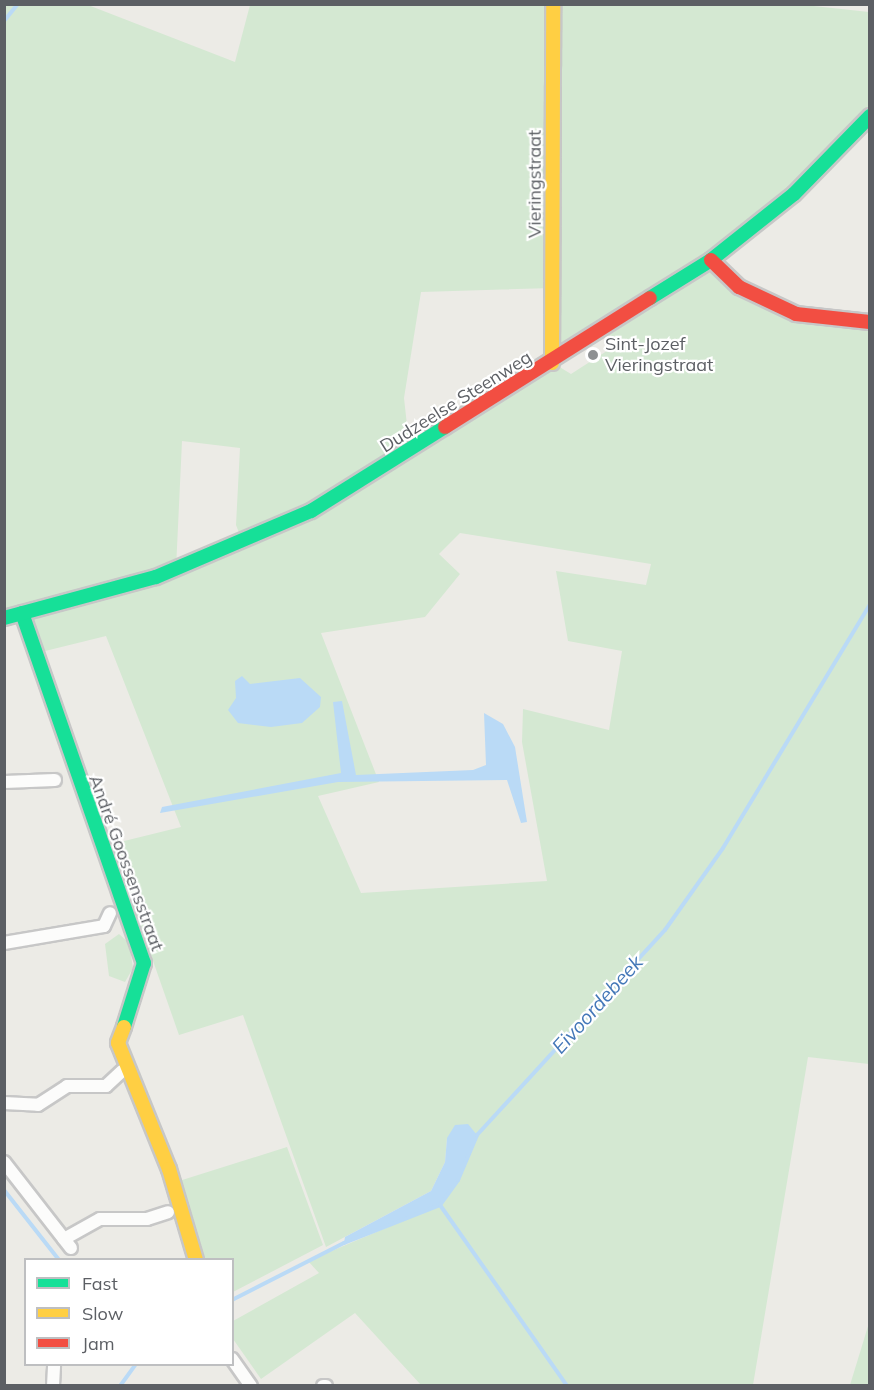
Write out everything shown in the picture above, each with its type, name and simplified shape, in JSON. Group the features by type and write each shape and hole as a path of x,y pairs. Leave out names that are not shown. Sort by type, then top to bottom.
{"street":[{"name":"Vieringstraat","path":"552,363 553,4"},
{"name":"Dudzeelse Steenweg","path":"4,618 156,577 243,544 356,485 552,363 711,260 794,194 870,116"},
{"path":"711,260 739,287 796,314 870,322"},
{"name":"André Goossensstraat","path":"22,613 144,963 144,977 118,1043 169,1169 195,1258"},
{"path":"4,782 55,780"},
{"name":"André Goossensstraat","path":"4,943 104,926 110,913"},
{"path":"4,1103 38,1105 67,1086 106,1086 122,1071"},
{"path":"4,1162 68,1243 100,1219 147,1219 168,1212"},
{"path":"234,1362 251,1386"},
{"path":"53,1386 54,1366"}],"green space":[{"path":"795,4 869,12 869,116 794,194 553,363 571,374 613,347 609,335 710,270 771,304 869,322 869,1064 808,1057 753,1385 421,1385 355,1313 261,1379 234,1340 234,1320 319,1273 308,1261 440,1205 458,1180 447,1138 445,1162 431,1191 326,1247 243,1015 179,1035 112,844 181,827 106,636 33,654 22,613 5,618 4,5 88,5 235,62 250,5","holes":["553,288 552,363 410,452 404,398 421,292","182,441 240,448 236,525 243,543 176,569","460,533 651,564 646,585 556,571 568,641 622,651 609,730 523,709 522,742 547,881 361,893 318,796 379,782 321,633 425,617 460,574 439,554"]},
{"path":"119,934 129,943 133,968 125,982 109,976 105,944"},
{"path":"287,1147 323,1245 234,1291 234,1258 203,1258 179,1181"},
{"path":"869,1323 869,1385 850,1385"}],"water":[{"path":"242,676 250,684 300,678 321,697 320,707 302,723 271,727 238,723 228,710 236,698 235,681"},
{"path":"342,701 356,775 473,770 486,765 484,713 503,724 515,747 527,822 521,823 507,780 338,782 160,813 162,807 341,773 333,702"},
{"path":"468,1124 477,1135 458,1180 440,1205 344,1243 345,1237 431,1191 445,1162 447,1138 455,1125"}],"waterway":[{"path":"4,21 18,4"},
{"name":"Eivoordebeek","path":"234,1299 344,1243 440,1205 458,1180 477,1135 665,930 723,848 870,604"},
{"path":"4,1190 57,1258"},
{"path":"440,1205 567,1386"},
{"name":"Eivoordebeek","path":"120,1386 135,1366"}],"traffic: fast":[{"path":"650,298 711,260 794,194 870,116"},
{"path":"4,618 156,577 311,511 445,427"},
{"path":"22,613 144,963 124,1027"}],"traffic: slow":[{"path":"552,363 553,4"},
{"path":"124,1027 118,1043 169,1169 195,1258"}],"traffic: jam":[{"path":"711,260 739,287 796,314 870,322"},
{"path":"445,427 650,298"}],"place":[{"name":"Sint-Jozef Vieringstraat","path":"593,355"}]}
